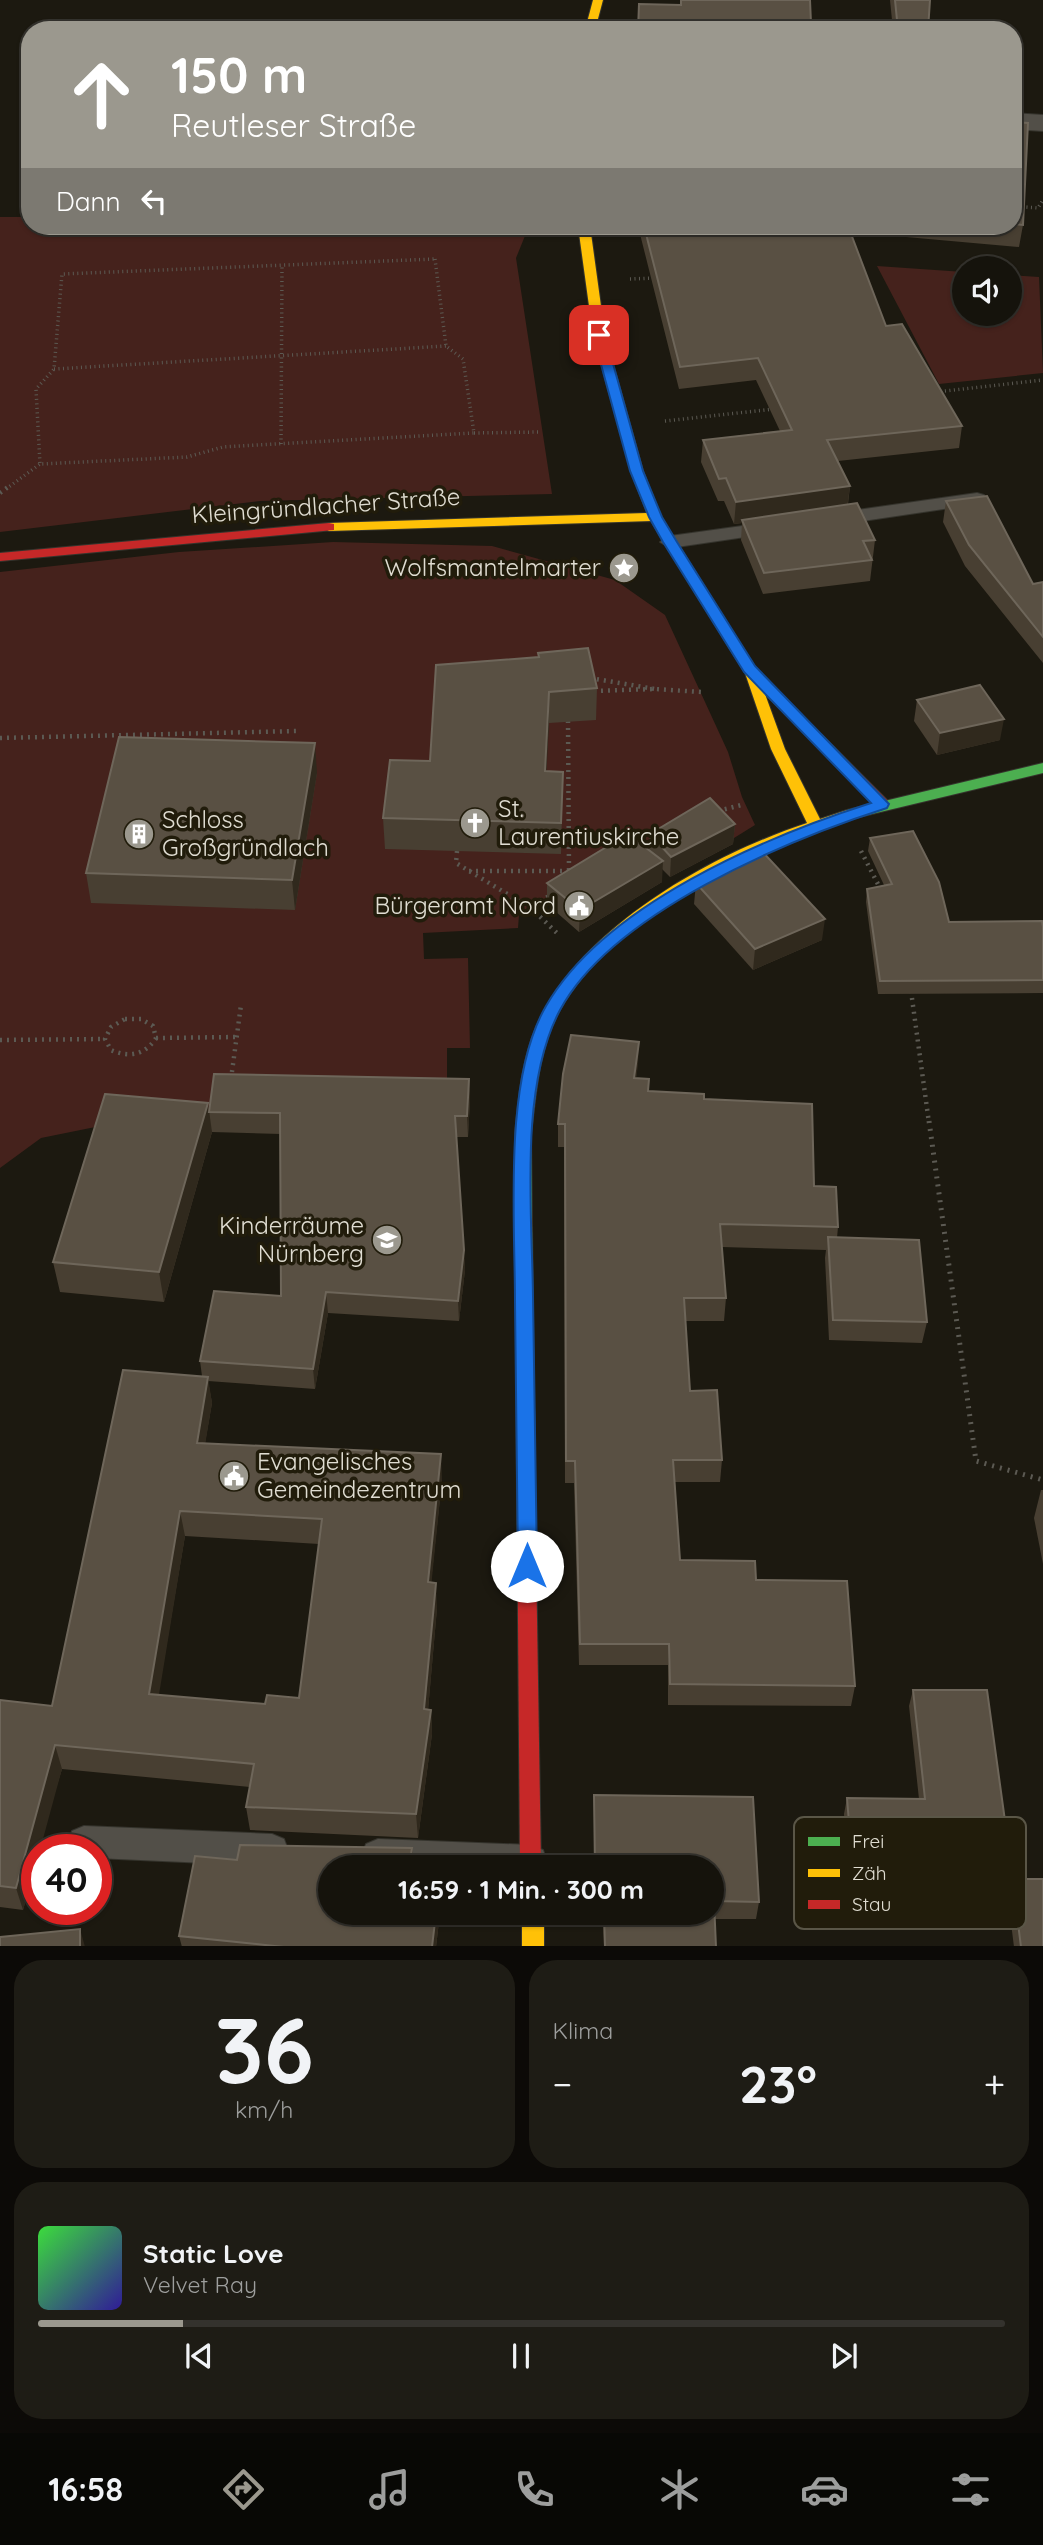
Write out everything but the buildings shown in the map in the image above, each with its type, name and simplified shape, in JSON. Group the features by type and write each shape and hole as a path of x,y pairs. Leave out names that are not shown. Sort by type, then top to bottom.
{"street":[{"path":"592,21 598,0"},
{"path":"1022,122 1043,123"},
{"path":"585,235 599,335 623,426 655,517 749,668 882,804"},
{"name":"Kleingründlacher Straße","path":"0,557 287,529 444,520 655,517"},
{"path":"749,668 778,749 816,826"},
{"path":"531,1855 522,1144 527,1091 540,1039 552,1009 588,962 628,926 757,852 816,826 882,804 1043,768"},
{"path":"533,1925 533,1946"}],"lane":[{"path":"670,542 981,498"},
{"path":"112,1843 308,1852"},
{"path":"350,1853 383,1855"}],"path":[{"path":"1022,207 1038,208 1043,200"},
{"path":"40,464 36,389 54,369 62,274 435,259 446,346"},
{"path":"281,444 282,266"},
{"path":"590,281 658,278"},
{"path":"54,369 446,346 463,359 474,433"},
{"path":"935,392 1043,380"},
{"path":"623,426 786,408"},
{"path":"0,492 40,464 187,457 223,447 538,432"},
{"path":"586,678 655,689 701,692"},
{"path":"590,691 655,689"},
{"path":"568,722 569,871"},
{"path":"0,738 298,732"},
{"path":"556,779 568,779"},
{"path":"559,801 568,801"},
{"path":"706,815 745,804"},
{"path":"843,816 884,896"},
{"path":"457,851 456,863 527,906 588,962"},
{"path":"468,871 582,871"},
{"path":"527,906 563,889"},
{"path":"909,980 976,1461 1043,1480"},
{"path":"230,1090 241,1005"},
{"path":"105,1039 117,1023 133,1018 148,1022 156,1038"},
{"path":"105,1039 111,1050 125,1055 141,1053 156,1038 237,1037"},
{"path":"0,1040 105,1039"}],"shaded area":[{"path":"0,217 21,217 21,235 525,235 516,258 552,494 260,501 0,532"},
{"path":"877,266 952,271 952,326 1022,326 1022,276 1039,277 1043,373 939,384"},
{"path":"333,542 492,546 615,580 665,615 728,752 742,797 755,825 734,838 708,819 635,862 627,856 546,904 519,915 518,928 423,933 424,959 468,958 470,1048 447,1048 447,1099 212,1132 110,1124 41,1138 0,1168 0,572 179,552"}],"traffic: fast":[{"path":"847,815 1043,768"},
{"path":"523,1133 526,1496"}],"traffic: slow":[{"path":"592,21 598,0"},
{"path":"585,235 599,335 637,471 655,517 749,669 816,737"},
{"path":"329,527 655,517"},
{"path":"751,674 778,749 816,826"},
{"path":"523,1133 535,1053 546,1023 577,975 608,943 644,914 724,865 766,845 847,815"},
{"path":"533,1925 533,1946"}],"traffic: jam":[{"path":"0,557 329,527"},
{"path":"816,737 882,804"},
{"path":"526,1496 531,1855"}],"place":[{"name":"Wolfsmantelmarter","path":"624,568"},
{"name":"St. Laurentiuskirche","path":"475,823"},
{"name":"Schloss Großgründlach","path":"139,834"},
{"name":"Bürgeramt Nord","path":"579,906"},
{"name":"Kinderräume Nürnberg","path":"387,1240"},
{"name":"Evangelisches Gemeindezentrum","path":"234,1476"}],"route":[{"path":"527,1566 522,1144 527,1091 540,1039 552,1009 588,962 628,926 664,903 757,852 816,826 882,804 795,712 749,668 670,542 655,517 637,471 599,335"}]}
